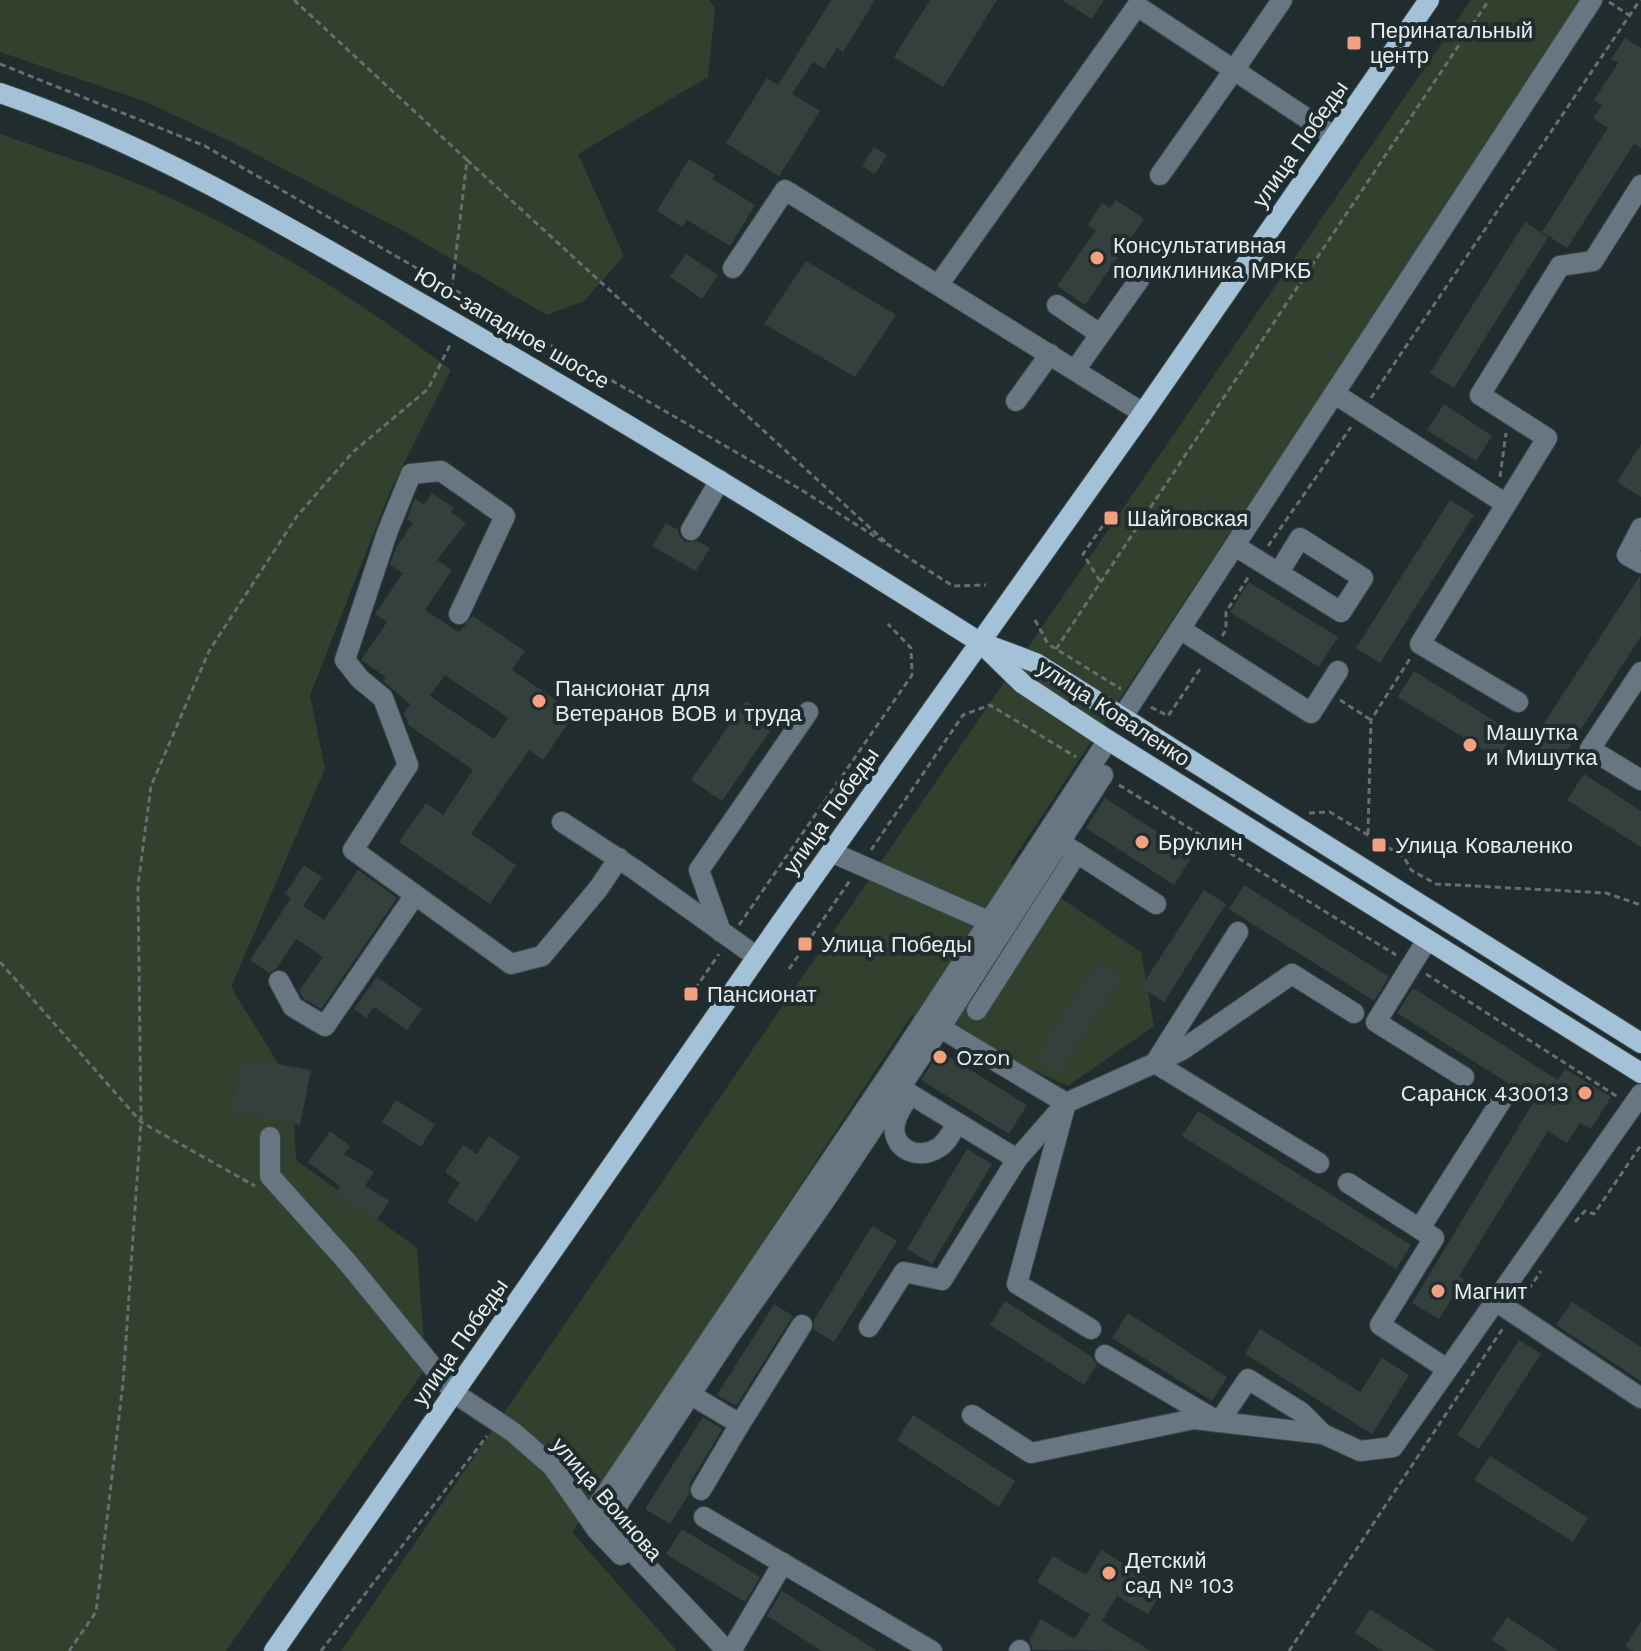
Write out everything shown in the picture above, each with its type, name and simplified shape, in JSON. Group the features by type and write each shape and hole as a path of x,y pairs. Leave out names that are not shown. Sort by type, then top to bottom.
{"main road":[{"name":"улица Победы","path":"274,1651 1429,0"},
{"name":"Юго-западное шоссе","path":"0,93 39,106 173,164 623,420 981,643"},
{"name":"улица Коваленко","path":"981,643 1036,663 1641,1043"},
{"name":"улица Коваленко","path":"981,643 1023,684 1108,740 1641,1073"},
{"path":"1108,740 1123,716"}],"street":[{"path":"1160,175 1282,0"},
{"path":"1123,716 1592,0"},
{"path":"939,284 1137,6 1335,137"},
{"path":"1518,702 1420,644 1502,502 1547,438 1480,395 1560,266 1593,261 1641,185"},
{"path":"733,268 785,190 1143,413"},
{"path":"1075,370 1139,280"},
{"path":"1057,305 1100,334"},
{"path":"1016,401 1050,354"},
{"path":"1335,394 1502,502"},
{"path":"459,614 505,516 441,471 411,474 387,533 345,660 360,679 383,698 408,765 353,850 511,964 542,956 598,889 619,858"},
{"path":"691,530 720,480"},
{"path":"1641,528 1627,555 1641,563"},
{"path":"1235,546 1279,572"},
{"path":"1180,629 1311,713 1338,671"},
{"path":"1641,672 1590,749 1641,780"},
{"path":"725,936 699,870 808,712"},
{"path":"977,1010 1096,771 1108,740"},
{"path":"562,822 619,858 757,957"},
{"path":"1061,843 1156,904"},
{"path":"933,1023 990,922 1061,843"},
{"path":"590,1517 684,1391 933,1023 1061,843"},
{"path":"831,852 990,922"},
{"path":"279,981 293,1007 325,1026 415,895"},
{"path":"1155,1063 1238,932"},
{"path":"1427,940 1376,1022 1464,1077"},
{"path":"869,1327 904,1272 942,1280 1017,1159 1066,1103 1182,1050 1292,974 1354,1013"},
{"path":"933,1023 1066,1103"},
{"path":"1155,1063 1319,1163"},
{"path":"1420,1228 1503,1098"},
{"path":"972,1415 1031,1453 1194,1419 1323,1434 1360,1451 1393,1447 1637,1101"},
{"path":"1066,1103 1017,1284 1091,1329"},
{"path":"957,1123 1017,1159"},
{"name":"улица Воинова","path":"270,1137 270,1176 348,1263 454,1393 497,1422 553,1467 597,1530 711,1651"},
{"path":"1348,1183 1434,1238 1380,1325 1447,1369"},
{"path":"1497,1302 1641,1398"},
{"path":"701,1490 802,1325"},
{"path":"1105,1355 1219,1422"},
{"path":"1219,1422 1248,1379 1301,1412 1323,1434"},
{"path":"684,1391 740,1424"},
{"path":"684,1391 612,1517 616,1534 729,1651 783,1563"},
{"path":"704,1517 932,1651"}],"path":[{"path":"294,0 898,553"},
{"path":"1056,649 1489,0"},
{"path":"1605,0 1629,15"},
{"path":"1226,630 1226,612 1259,560 1640,0"},
{"path":"0,64 205,146 800,489 953,586 986,585"},
{"path":"452,288 467,160"},
{"path":"69,1651 96,1612 123,1383 141,1122 138,885 151,786 209,651 297,516 353,452 428,389 460,326"},
{"path":"1502,502 1509,413"},
{"path":"1100,581 1083,554 1106,521"},
{"path":"695,989 725,936 912,675 911,648 888,624"},
{"path":"1368,835 1371,720 1420,644"},
{"path":"1325,691 1371,720"},
{"path":"789,969 963,715 990,705 1637,1101"},
{"path":"1163,722 1168,716"},
{"path":"1308,813 1330,812 1404,857 1411,870 1436,884 1606,893 1641,905"},
{"path":"0,962 141,1122 263,1191"},
{"path":"1573,1225 1585,1211 1594,1214 1641,1145"},
{"path":"1523,1298 1548,1261"},
{"path":"1289,1651 1508,1321"},
{"path":"321,1651 497,1422"}],"green space":[{"path":"0,0 709,0 715,8 708,77 578,154 624,256 584,301 547,315 407,233 234,143 144,101 0,52"},
{"path":"1471,0 1583,0 1010,864 1141,952 1154,1026 1068,1086 912,1015 572,1532 677,1651 341,1651"},
{"path":"0,134 126,179 224,224 341,293 451,370 391,489 310,695 325,769 231,987 292,1086 296,1160 417,1248 426,1368 226,1651 0,1651"}],"building":[{"path":"831,0 875,0 843,52 837,48 824,69 813,62 792,94 820,111 779,176 726,143 767,78 778,85"},
{"path":"930,0 997,0 943,87 894,57"},
{"path":"1062,0 1104,0 1092,19"},
{"path":"1625,38 1641,48 1641,148 1634,144 1567,248 1542,232 1608,128 1593,118 1602,105 1594,100 1618,63 1611,59"},
{"path":"874,147 887,155 875,174 862,166"},
{"path":"689,159 715,175 712,179 755,205 730,246 687,220 682,227 657,211"},
{"name":"Консультативная поликлиника МРКБ","path":"1116,200 1144,219 1085,305 1057,286 1096,230 1088,225 1102,203 1110,208"},
{"path":"1525,222 1548,237 1454,388 1430,373"},
{"path":"686,254 718,275 702,299 670,277"},
{"path":"806,261 896,315 855,377 764,324"},
{"path":"1444,404 1492,436 1476,461 1427,430"},
{"path":"1641,444 1641,497 1617,482"},
{"name":"Пансионат для Ветеранов ВОВ и труда","path":"432,493 454,508 451,512 466,523 437,560 452,570 425,610 459,632 473,616 525,651 512,670 575,713 543,760 529,750 471,834 516,865 490,904 399,842 426,803 443,815 473,770 407,724 403,714 410,704 383,681 386,677 361,660 387,622 375,614 403,573 390,565 396,548 413,523 407,519 415,498 424,505","holes":["445,675 508,718 494,739 430,696"]},
{"path":"1450,500 1474,515 1380,663 1356,648"},
{"path":"666,523 678,530 685,542 698,541 710,548 696,571 652,546"},
{"path":"1640,576 1641,636 1560,762 1531,743"},
{"path":"1249,582 1338,637 1319,667 1230,612"},
{"path":"1414,671 1514,733 1498,759 1398,697"},
{"path":"746,701 776,722 722,801 691,780"},
{"path":"1584,774 1641,811 1641,847 1567,800"},
{"path":"1105,798 1193,855 1174,885 1086,828"},
{"path":"304,865 322,877 303,906 324,920 358,870 397,898 321,1009 303,998 299,991 323,957 296,939 276,969 269,973 250,960 291,898 285,894"},
{"path":"1244,885 1389,977 1374,1001 1229,909"},
{"path":"1204,890 1226,904 1164,1002 1141,987"},
{"path":"1099,961 1122,976 1058,1074 1035,1059"},
{"path":"377,977 422,1009 407,1030 374,1007 366,1018 354,1009"},
{"path":"1413,988 1558,1080 1565,1069 1611,1097 1591,1129 1580,1123 1567,1143 1548,1131 1459,1276 1464,1279 1439,1319 1412,1303 1535,1100 1397,1013"},
{"path":"940,1051 1027,1105 1009,1134 921,1080"},
{"path":"242,1058 311,1070 300,1125 232,1112"},
{"path":"396,1100 435,1124 421,1147 382,1122"},
{"path":"1198,1111 1411,1245 1396,1269 1182,1136"},
{"path":"330,1131 350,1146 344,1154 374,1172 365,1186 389,1201 377,1220 335,1194 340,1186 308,1162"},
{"path":"489,1136 520,1157 477,1222 447,1202 460,1183 445,1172 463,1145 477,1154"},
{"path":"967,1149 992,1164 932,1264 907,1249"},
{"path":"872,1226 897,1241 834,1342 814,1330 814,1320"},
{"path":"1005,1301 1092,1357 1097,1365 1084,1385 990,1325"},
{"path":"1572,1302 1641,1347 1641,1381 1556,1325"},
{"path":"774,1304 793,1316 736,1406 717,1395"},
{"path":"1128,1313 1227,1377 1212,1401 1112,1338"},
{"path":"1260,1329 1360,1392 1382,1358 1409,1375 1372,1434 1245,1354"},
{"path":"1519,1340 1541,1354 1479,1449 1457,1435"},
{"path":"913,1415 1015,1481 999,1507 897,1440"},
{"path":"703,1417 722,1429 670,1524 645,1509"},
{"path":"1490,1456 1588,1518 1573,1542 1474,1480"},
{"path":"682,1529 760,1577 745,1602 666,1554"},
{"path":"1101,1550 1164,1588 1148,1614 1117,1596 1102,1621 1151,1651 1033,1650 1029,1640 1041,1619 1074,1639 1090,1615 1037,1582 1053,1556 1086,1575"},
{"path":"782,1591 877,1651 822,1651 767,1616"},
{"path":"1370,1609 1436,1651 1383,1651 1355,1633"},
{"path":"1507,1617 1559,1651 1508,1651 1492,1640"},
{"path":"1641,1621 1641,1651 1633,1651 1625,1646"}],"place":[{"name":"Перинатальный центр","path":"1354,43"},
{"name":"Консультативная поликлиника МРКБ","path":"1097,258"},
{"name":"Шайговская","path":"1111,518"},
{"name":"Пансионат для Ветеранов ВОВ и труда","path":"539,701"},
{"name":"Машутка и Мишутка","path":"1470,745"},
{"name":"Бруклин","path":"1142,842"},
{"name":"Улица Коваленко","path":"1379,845"},
{"name":"Улица Победы","path":"805,944"},
{"name":"Пансионат","path":"691,994"},
{"name":"Ozon","path":"940,1057"},
{"name":"Саранск 430013","path":"1585,1093"},
{"name":"Магнит","path":"1438,1291"},
{"name":"Детский сад № 103","path":"1109,1573"}]}
